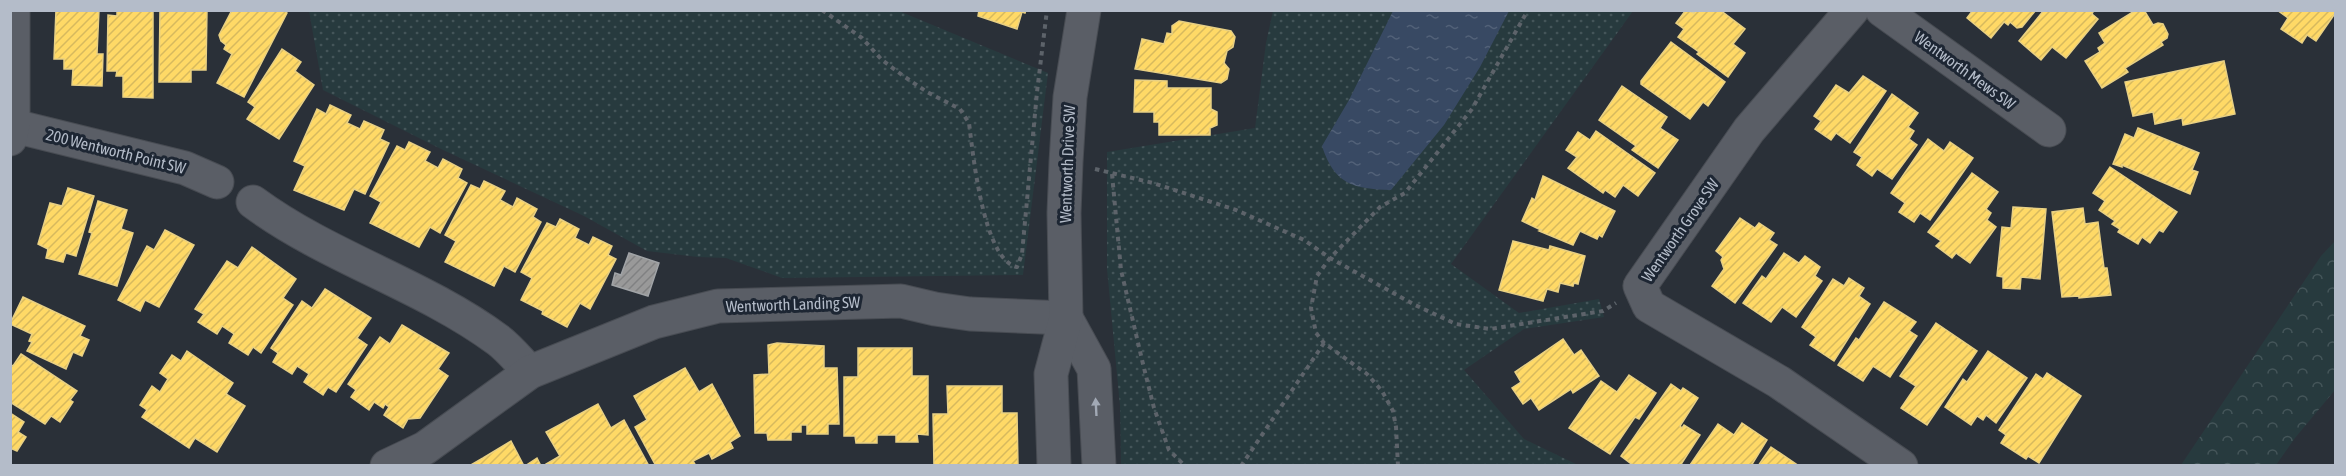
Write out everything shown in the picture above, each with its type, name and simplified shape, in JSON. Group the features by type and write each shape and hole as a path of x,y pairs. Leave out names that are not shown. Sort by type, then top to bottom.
{"street":[{"path":"11,130 13,10"},
{"name":"Wentworth Drive SW","path":"1054,465 1051,374 1066,318 1064,213 1066,162 1070,97 1084,10"},
{"name":"Wentworth Grove SW","path":"1852,10 1749,130 1641,286 1649,306 1779,382 1901,465"},
{"name":"Wentworth Mews SW","path":"1881,10 2049,130"},
{"name":"200 Wentworth Point SW","path":"11,130 185,168 218,182"},
{"path":"253,202 282,224 457,313 499,341 530,372"},
{"name":"Wentworth Landing SW","path":"387,465 425,448 530,372 654,322 718,306 901,301 970,314 1066,318"},
{"name":"Wentworth Drive SW","path":"1066,318 1094,369 1099,465"}],"path":[{"path":"822,10 862,38 882,60 902,75 927,92 955,105 964,114 969,123 979,191 993,242 1009,265 1017,267 1022,254 1047,10"},
{"path":"1398,465 1395,419 1382,391 1367,374 1324,343 1316,333 1311,308 1317,276 1330,258 1380,207 1404,194 1472,109 1528,10"},
{"path":"1094,168 1153,183 1236,210 1304,240 1330,258 1415,305 1456,324 1490,329 1603,311 1641,286"},
{"path":"1112,174 1121,270 1154,408 1169,450 1185,465"},
{"path":"1241,465 1324,343"}],"green space":[{"path":"309,11 899,11 1048,73 1023,275 782,278 726,258 647,251 584,216 441,149 323,90"},
{"path":"1273,11 1633,11 1451,264 1519,313 1599,299 1604,317 1524,329 1464,370 1524,439 1578,465 1121,465 1120,406 1107,269 1107,152 1255,128 1266,43"},
{"path":"2335,241 2335,390 2276,465 2181,465 2321,256"}],"water":[{"path":"1393,11 1509,11 1480,67 1444,125 1391,190 1366,188 1347,182 1339,176 1332,169 1322,146 1349,100"}],"building: Homes":[{"path":"56,10 99,10 97,54 103,54 102,86 72,85 73,69 64,69 64,59 54,59"},
{"path":"117,10 153,10 153,98 123,97 123,76 116,76 117,71 107,71 108,15 117,16"},
{"path":"160,10 207,10 206,70 191,70 191,82 159,82"},
{"path":"232,10 283,10 287,13 244,97 217,83 232,54 224,49 226,45 221,41 219,35"},
{"path":"979,10 1026,10 1025,13 1022,12 1017,29 978,16"},
{"path":"1686,10 1694,13 1695,10 1720,10 1745,29 1733,44 1745,53 1728,77 1678,37 1684,29 1676,23"},
{"path":"1973,10 2036,10 2022,27 2017,28 2010,22 2008,25 2004,22 1991,38 1967,18"},
{"path":"2044,10 2094,10 2092,14 2098,19 2066,58 2052,47 2041,60 2019,41"},
{"path":"2136,10 2144,10 2153,25 2163,24 2168,34 2167,38 2161,42 2163,45 2125,68 2128,72 2102,88 2085,61 2100,52 2098,48 2105,43 2099,33"},
{"path":"2277,10 2336,10 2336,12 2316,41 2307,35 2302,43 2281,29 2288,18"},
{"path":"1179,21 1231,31 1235,37 1233,47 1227,51 1224,63 1229,69 1227,79 1221,83 1135,69 1142,39 1164,44 1167,33 1172,34 1172,26"},
{"path":"1671,42 1725,82 1708,106 1703,102 1690,119 1641,84"},
{"path":"282,49 301,62 295,71 314,85 279,139 247,119 255,107 248,102"},
{"path":"2224,61 2235,114 2183,125 2182,118 2155,124 2153,112 2133,116 2125,82"},
{"path":"1863,76 1886,91 1850,143 1836,133 1831,140 1815,129 1821,121 1814,116 1836,85 1849,93"},
{"path":"1135,80 1167,81 1167,88 1211,88 1211,109 1217,112 1217,125 1210,128 1210,135 1159,135 1159,122 1154,122 1154,112 1134,112"},
{"path":"1622,86 1667,117 1660,128 1678,140 1658,168 1632,150 1636,146 1599,120"},
{"path":"1892,94 1918,113 1908,127 1914,131 1909,139 1917,145 1892,179 1877,169 1872,176 1857,165 1862,157 1854,152"},
{"path":"330,105 351,115 347,123 360,129 364,121 384,130 380,139 389,143 365,194 354,189 344,210 294,190 305,166 294,161 317,109 326,114"},
{"path":"2138,128 2199,153 2192,170 2198,172 2190,194 2122,165 2122,167 2113,164 2125,134 2134,138"},
{"path":"1596,131 1655,173 1638,196 1623,185 1615,197 1605,190 1603,193 1568,168 1577,157 1566,150 1578,132 1590,140"},
{"path":"1928,139 1944,151 1950,142 1973,158 1930,220 1920,213 1914,222 1899,212 1905,203 1891,193"},
{"path":"409,142 430,152 425,161 438,168 443,159 462,169 458,178 467,183 440,233 430,227 419,247 370,223 381,202 370,196 397,146 405,150"},
{"path":"2110,167 2177,212 2163,232 2159,230 2150,243 2142,237 2138,244 2118,232 2120,229 2112,224 2115,221 2099,210 2105,201 2093,193"},
{"path":"1972,173 1998,192 1986,209 1991,213 1987,220 1996,227 1970,263 1956,253 1952,258 1936,246 1941,241 1928,232"},
{"path":"1543,176 1615,211 1602,237 1599,235 1597,239 1580,231 1573,245 1539,231 1541,230 1522,221 1532,198 1535,200"},
{"path":"484,181 505,191 500,200 513,207 517,198 537,209 533,217 541,222 515,272 504,266 494,286 445,262 456,241 445,235 471,185 480,189"},
{"path":"68,188 94,196 76,256 66,253 63,262 46,258 48,249 38,244 50,203 62,206"},
{"path":"98,201 127,210 121,229 133,233 117,286 79,274 92,233 89,232"},
{"path":"2013,207 2046,209 2040,279 2021,277 2020,289 2003,288 2003,277 1997,276 2002,227 2011,228"},
{"path":"2083,208 2085,224 2098,222 2104,268 2107,268 2111,295 2062,297 2052,212"},
{"path":"1740,218 1755,228 1759,223 1774,233 1769,240 1777,245 1735,303 1712,286 1724,269 1721,260 1723,257 1716,251"},
{"path":"560,219 579,229 575,238 589,245 593,237 612,246 608,255 616,259 590,309 580,303 567,327 521,300 532,278 521,272 547,223 556,227"},
{"path":"165,230 194,245 159,307 145,300 140,311 118,300 147,246 154,250"},
{"path":"1513,241 1549,250 1550,246 1585,256 1578,284 1574,283 1573,286 1560,283 1558,292 1547,289 1543,301 1499,290"},
{"path":"252,247 296,279 283,298 293,305 261,353 253,347 248,355 229,343 234,334 222,326 217,334 198,322 204,314 195,309 227,261 238,268"},
{"path":"1784,253 1799,263 1805,256 1820,267 1815,276 1822,281 1796,317 1782,307 1771,322 1743,303 1762,276 1766,279"},
{"path":"1849,278 1864,288 1859,296 1870,304 1834,361 1810,345 1816,337 1802,327 1833,279 1844,286"},
{"path":"325,289 371,318 357,338 367,345 336,392 328,387 323,395 304,382 309,374 297,366 292,374 273,362 278,353 271,348 302,301 312,308"},
{"path":"23,297 85,326 80,336 89,340 82,356 73,352 66,369 27,351 32,342 29,341 32,334 10,324"},
{"path":"1884,302 1916,322 1909,331 1917,336 1890,377 1873,366 1863,381 1838,365 1856,338 1859,340"},
{"path":"1936,323 1977,351 1927,425 1901,408 1916,386 1900,376"},
{"path":"402,325 449,353 438,369 448,376 420,418 408,419 403,428 384,415 389,407 385,404 383,408 374,402 369,410 351,397 356,390 348,384 380,337 390,344"},
{"path":"1563,339 1574,355 1581,350 1599,376 1573,393 1571,389 1539,410 1531,398 1523,404 1512,388 1521,382 1515,372"},
{"path":"777,343 824,346 824,368 837,368 839,424 828,424 828,434 807,434 807,425 801,425 801,432 791,432 791,440 768,440 767,433 755,433 754,375 769,374 768,345"},
{"path":"858,348 912,348 912,376 928,376 928,435 917,434 918,442 896,442 896,435 877,435 877,443 856,443 855,436 844,436 844,377 858,377"},
{"path":"187,351 233,383 226,394 245,406 217,452 195,438 189,448 142,417 147,410 140,405 152,386 160,392 168,379 160,373 172,355 181,361"},
{"path":"1988,351 2027,378 1996,423 1986,415 1983,420 1977,416 1971,425 1945,407 1963,379 1967,382"},
{"path":"21,354 77,391 70,400 73,402 60,422 51,416 45,424 10,402 10,364 13,366"},
{"path":"685,368 699,392 712,384 740,436 730,442 733,448 712,459 709,453 693,461 696,466 656,466 635,427 647,420 634,396"},
{"path":"2047,373 2081,396 2039,463 2028,456 2026,459 2001,443 2006,435 1999,430 2036,374 2043,379"},
{"path":"1629,375 1656,393 1639,419 1635,417 1610,454 1569,428 1601,381 1617,392"},
{"path":"1671,384 1681,391 1683,388 1698,398 1680,426 1682,428 1684,425 1700,435 1680,466 1634,466 1621,456"},
{"path":"947,386 1002,386 1002,413 1017,413 1018,466 934,466 933,414 948,414"},
{"path":"598,404 611,428 624,420 649,466 547,466 546,464 560,456 546,432"},
{"path":"10,413 24,422 18,432 26,437 17,451 10,448"},
{"path":"1742,423 1767,440 1751,466 1690,465 1718,424 1734,435"},
{"path":"511,441 524,466 469,466 483,458"},
{"path":"1771,447 1799,466 1758,466"},
{"path":"537,458 541,466 525,466"}],"building: Industry":[{"path":"629,253 659,263 648,296 612,285 615,273 621,275"}]}
